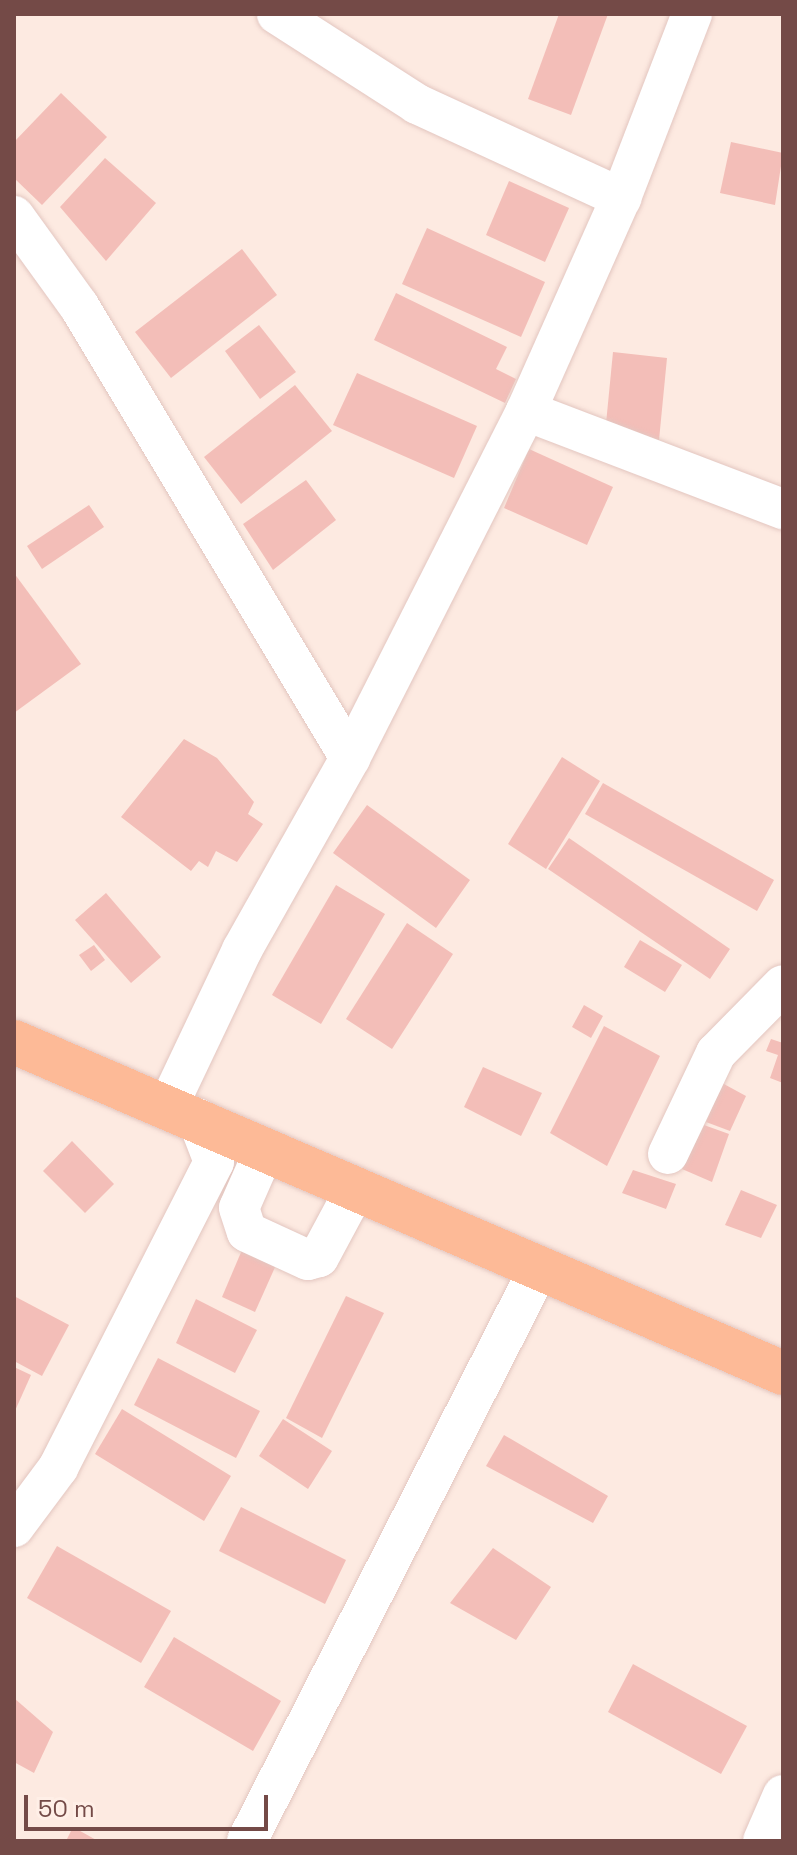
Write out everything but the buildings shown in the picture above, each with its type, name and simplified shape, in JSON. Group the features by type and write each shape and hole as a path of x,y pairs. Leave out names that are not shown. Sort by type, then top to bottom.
{"main road":[{"path":"14,1042 183,1112 537,1272 783,1373"}],"street":[{"path":"277,14 417,104 621,198"},
{"path":"14,1527 58,1468 214,1162 183,1112 242,950 350,758 526,411 621,198 692,14"},
{"path":"14,216 79,306 350,758"},
{"path":"526,411 783,509"},
{"path":"668,1154 716,1053 783,985"},
{"path":"265,1149 239,1221 308,1260 319,1257 355,1190"},
{"path":"247,1841 537,1272"},
{"path":"763,1841 783,1795"}]}
